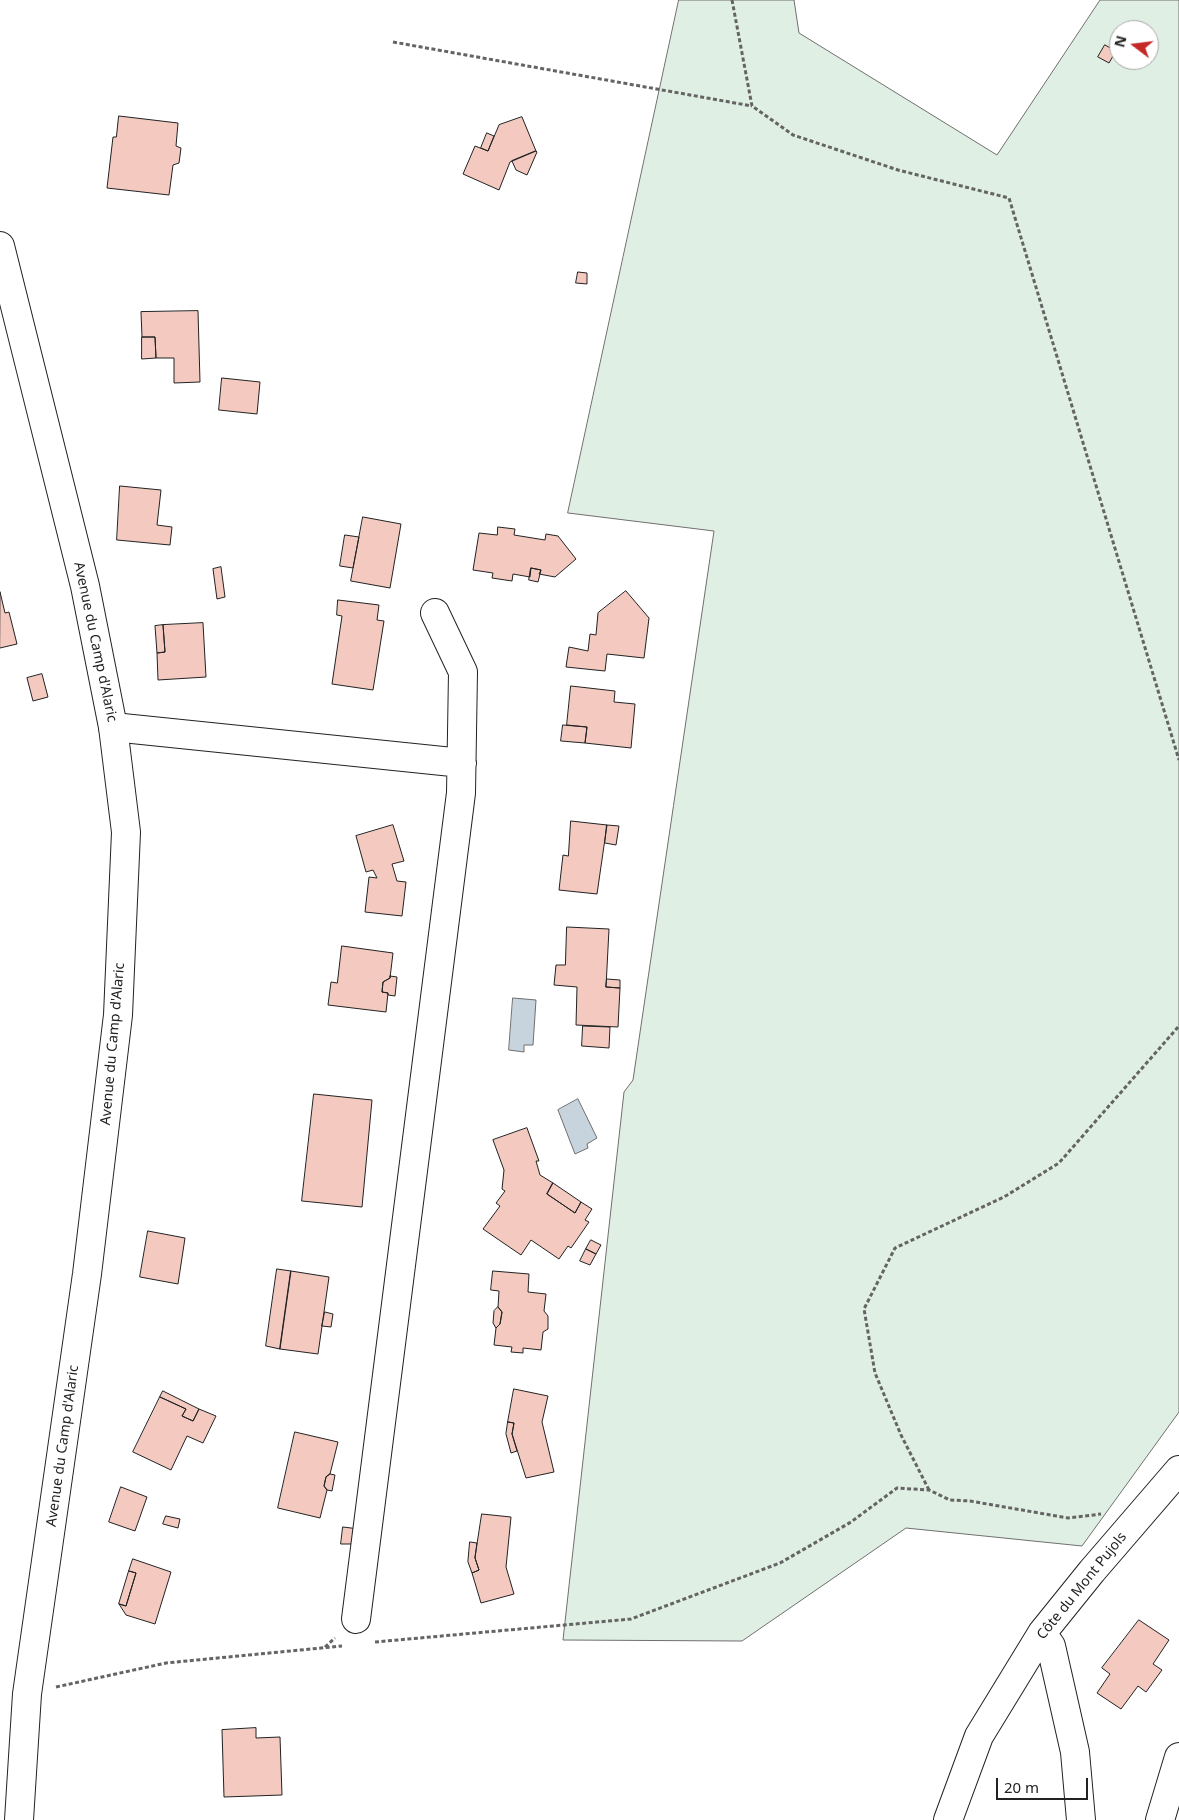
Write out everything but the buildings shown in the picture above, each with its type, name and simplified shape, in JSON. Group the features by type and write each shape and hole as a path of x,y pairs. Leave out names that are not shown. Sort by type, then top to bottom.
{"street":[{"name":"Avenue du Camp d'Alaric","path":"0,246 85,586 114,727 126,832 118,1015 87,1274 27,1694 19,1820"},
{"path":"356,1619 461,793 463,672 435,613"},
{"path":"114,727 462,763"},
{"name":"Côte du Mont Pujols","path":"948,1820 979,1736 1042,1633 1092,1571 1179,1470"},
{"path":"1042,1633 1051,1646 1075,1752 1081,1820"},
{"path":"1160,1820 1179,1757"}],"path":[{"path":"732,0 752,106"},
{"path":"393,42 752,106 793,135 898,170 1009,198 1179,760"},
{"path":"930,1490 902,1435 875,1373 864,1309 895,1248 1004,1197 1059,1163 1179,1026"},
{"path":"374,1642 631,1619 780,1563 851,1522 897,1488 930,1490 950,1500 970,1501 1068,1518 1145,1510"},
{"path":"27,1694 166,1663 345,1645"}],"green space":[{"path":"679,0 794,0 799,33 997,155 1100,0 1179,0 1179,1412 1082,1546 906,1528 742,1641 563,1640 624,1092 633,1080 714,531 568,513"}],"shaded area":[{"path":"513,998 536,1000 533,1045 524,1045 524,1052 509,1050"},
{"path":"578,1099 597,1138 587,1144 588,1148 575,1154 558,1110"}]}
